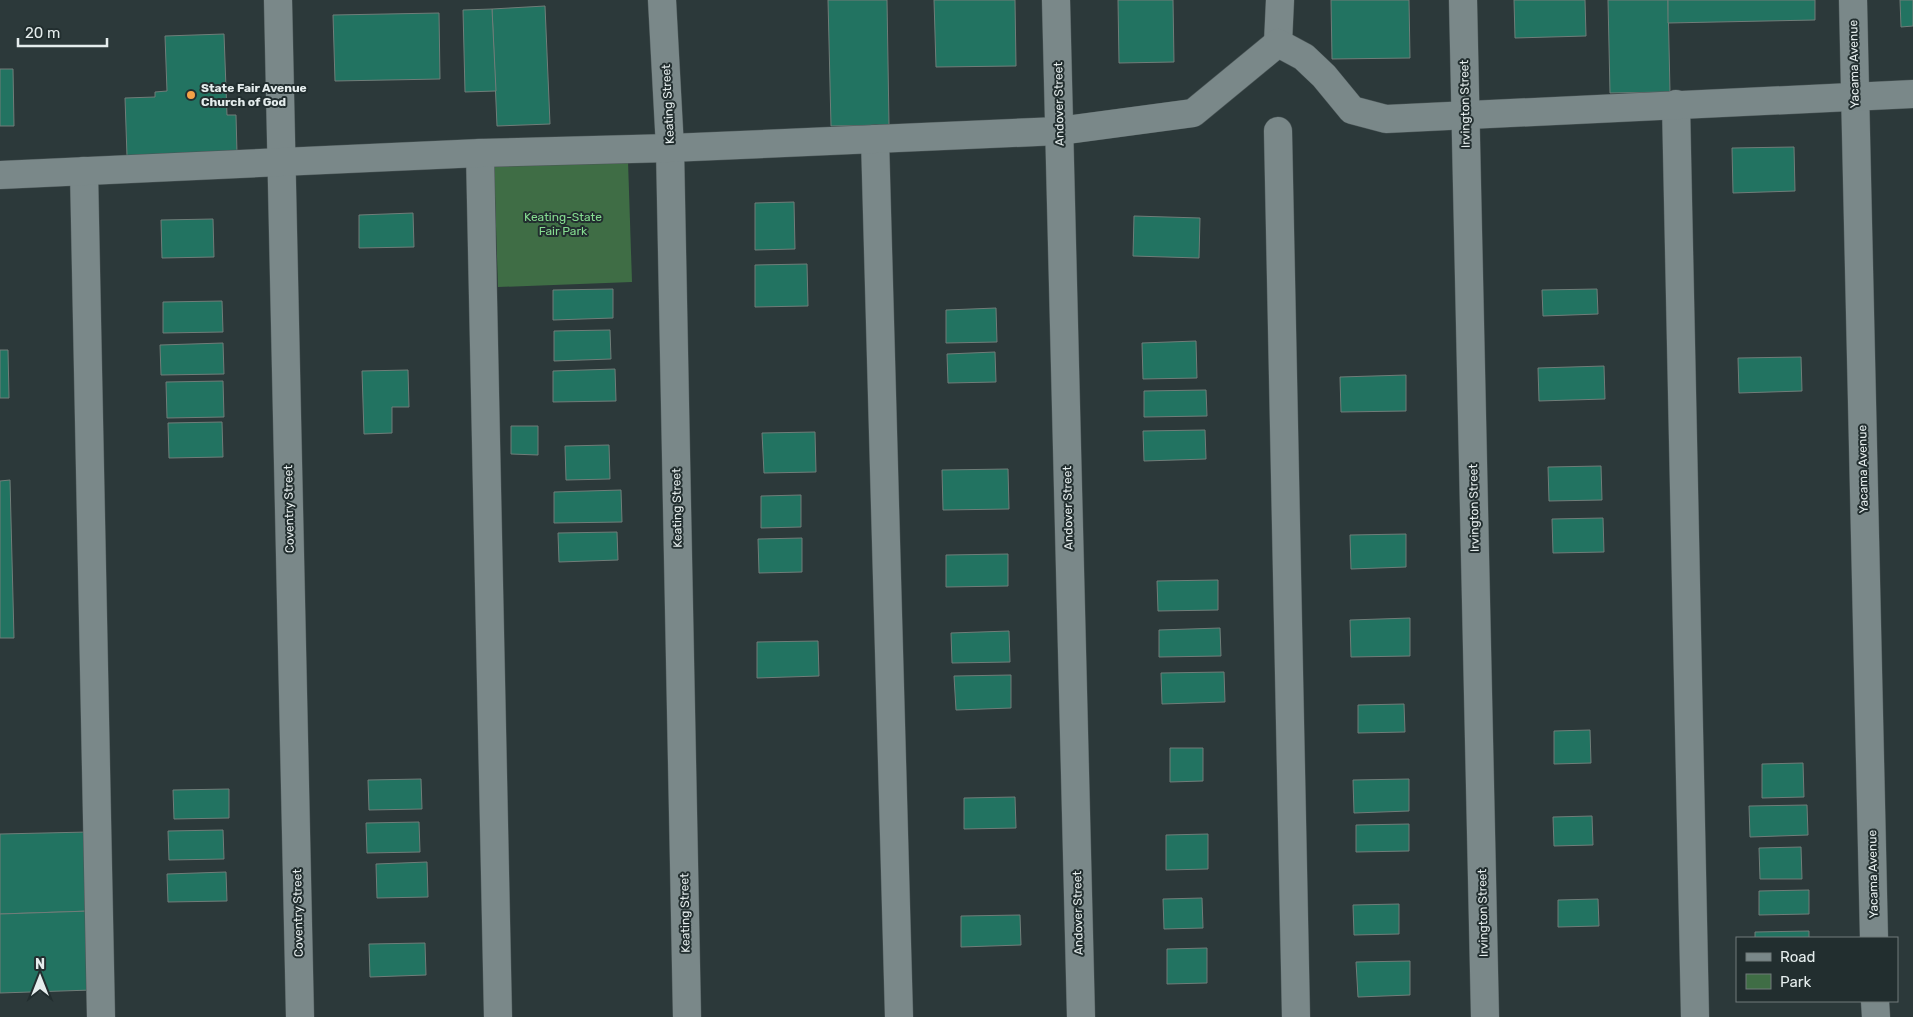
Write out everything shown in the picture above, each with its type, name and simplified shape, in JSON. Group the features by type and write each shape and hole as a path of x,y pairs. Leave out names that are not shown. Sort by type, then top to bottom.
{"street":[{"name":"Coventry Street","path":"278,0 300,1017"},
{"name":"Keating Street","path":"662,0 670,148 687,1017"},
{"name":"Andover Street","path":"1056,0 1081,1017"},
{"path":"0,175 480,153 670,148 1059,131 1193,114 1278,43 1280,0"},
{"name":"Irvington Street","path":"1463,0 1485,1017"},
{"name":"Yacama Avenue","path":"1853,0 1874,937"},
{"path":"1278,43 1304,58 1324,76 1352,110 1386,119 1913,94"},
{"path":"1676,104 1695,1017"},
{"path":"1278,131 1296,1017"},
{"path":"875,140 899,1017"},
{"path":"480,153 498,1017"},
{"path":"84,171 101,1017"},
{"path":"1875,1002 1876,1017"}],"green space":[{"name":"Keating-State Fair Park","path":"628,161 632,282 498,287 494,166"}],"building":[{"path":"828,0 887,0 889,125 831,126"},
{"path":"934,0 1015,0 1016,66 936,67"},
{"path":"1118,0 1173,0 1174,62 1119,63"},
{"path":"1331,0 1409,0 1410,58 1332,59"},
{"path":"1514,0 1585,0 1586,36 1515,38"},
{"path":"1608,0 1668,0 1670,92 1610,93"},
{"path":"1668,0 1815,0 1815,20 1668,23"},
{"path":"1900,0 1913,0 1913,26 1901,27"},
{"path":"545,6 550,124 497,126 492,9"},
{"path":"492,9 496,91 465,92 463,10"},
{"path":"439,13 440,79 335,81 333,15"},
{"name":"State Fair Avenue Church of God","path":"224,34 227,115 236,115 237,153 127,156 125,98 155,97 155,92 167,91 165,36"},
{"path":"0,69 13,69 14,126 0,126"},
{"path":"1794,147 1795,191 1733,193 1732,148"},
{"path":"794,202 795,249 755,250 755,203"},
{"path":"413,213 414,247 359,248 359,215"},
{"path":"1134,216 1200,218 1199,258 1133,256"},
{"path":"213,219 214,257 162,258 161,220"},
{"path":"807,264 808,306 755,307 755,265"},
{"path":"613,289 613,318 553,320 553,290"},
{"path":"1597,289 1598,314 1543,316 1542,290"},
{"path":"222,301 223,332 163,333 163,302"},
{"path":"996,308 997,342 946,343 946,310"},
{"path":"610,330 611,359 554,361 554,331"},
{"path":"1196,341 1197,378 1143,379 1142,343"},
{"path":"223,343 224,374 161,375 160,345"},
{"path":"0,350 8,350 9,398 0,398"},
{"path":"995,352 996,382 948,383 947,354"},
{"path":"1801,357 1802,391 1739,393 1738,358"},
{"path":"1604,366 1605,399 1539,401 1538,368"},
{"path":"615,369 616,401 553,402 553,371"},
{"path":"408,370 409,407 392,407 392,433 364,434 362,371"},
{"path":"1406,375 1406,411 1341,412 1340,377"},
{"path":"223,381 224,417 167,418 166,382"},
{"path":"1206,390 1207,416 1144,417 1144,391"},
{"path":"222,422 223,457 169,458 168,423"},
{"path":"511,426 538,426 538,455 511,454"},
{"path":"1205,430 1206,459 1144,461 1143,431"},
{"path":"815,432 816,472 764,473 762,433"},
{"path":"609,445 610,479 566,480 565,446"},
{"path":"1601,466 1602,500 1549,501 1548,467"},
{"path":"1008,469 1009,509 943,510 942,470"},
{"path":"10,480 14,638 0,638 0,481"},
{"path":"621,490 622,522 554,523 554,492"},
{"path":"801,495 801,527 761,528 761,496"},
{"path":"1603,518 1604,552 1553,553 1552,519"},
{"path":"617,532 618,560 559,562 558,533"},
{"path":"1406,534 1406,567 1351,569 1350,535"},
{"path":"802,538 802,572 759,573 758,539"},
{"path":"1008,554 1008,586 946,587 946,555"},
{"path":"1218,580 1218,610 1158,611 1157,581"},
{"path":"1410,618 1410,656 1351,657 1350,620"},
{"path":"1220,628 1221,656 1159,657 1159,630"},
{"path":"1009,631 1010,662 952,663 951,633"},
{"path":"818,641 819,676 757,678 757,642"},
{"path":"1224,672 1225,702 1162,704 1161,673"},
{"path":"1011,675 1011,708 956,710 954,676"},
{"path":"1404,704 1405,732 1358,733 1358,705"},
{"path":"1590,730 1591,763 1554,764 1554,731"},
{"path":"1170,748 1203,748 1203,781 1170,782"},
{"path":"1803,763 1804,797 1762,798 1762,764"},
{"path":"421,779 422,809 369,810 368,780"},
{"path":"1409,779 1409,811 1354,813 1353,780"},
{"path":"229,789 229,818 174,819 173,790"},
{"path":"1015,797 1016,828 964,829 964,798"},
{"path":"1807,805 1808,835 1750,837 1749,806"},
{"path":"1592,816 1593,845 1554,846 1553,817"},
{"path":"419,822 420,852 367,853 366,823"},
{"path":"1409,824 1409,851 1356,852 1356,825"},
{"path":"223,830 224,859 169,860 168,831"},
{"path":"88,832 90,911 0,914 0,834"},
{"path":"1208,834 1208,869 1166,870 1166,835"},
{"path":"1801,847 1802,879 1760,879 1759,848"},
{"path":"427,862 428,897 377,898 376,864"},
{"path":"226,872 227,901 168,902 167,874"},
{"path":"1809,890 1809,914 1759,915 1759,891"},
{"path":"1202,898 1203,928 1164,929 1163,899"},
{"path":"1598,899 1599,926 1558,927 1558,900"},
{"path":"1399,904 1399,934 1354,935 1353,905"},
{"path":"90,911 92,990 0,993 0,914"},
{"path":"1020,915 1021,945 961,947 961,916"},
{"path":"1809,931 1809,937 1755,937 1755,932"},
{"path":"425,943 426,975 370,977 369,944"},
{"path":"1207,948 1207,983 1167,984 1167,949"},
{"path":"1410,961 1410,995 1358,997 1356,962"}],"place":[{"name":"State Fair Avenue Church of God","path":"191,95"}]}
